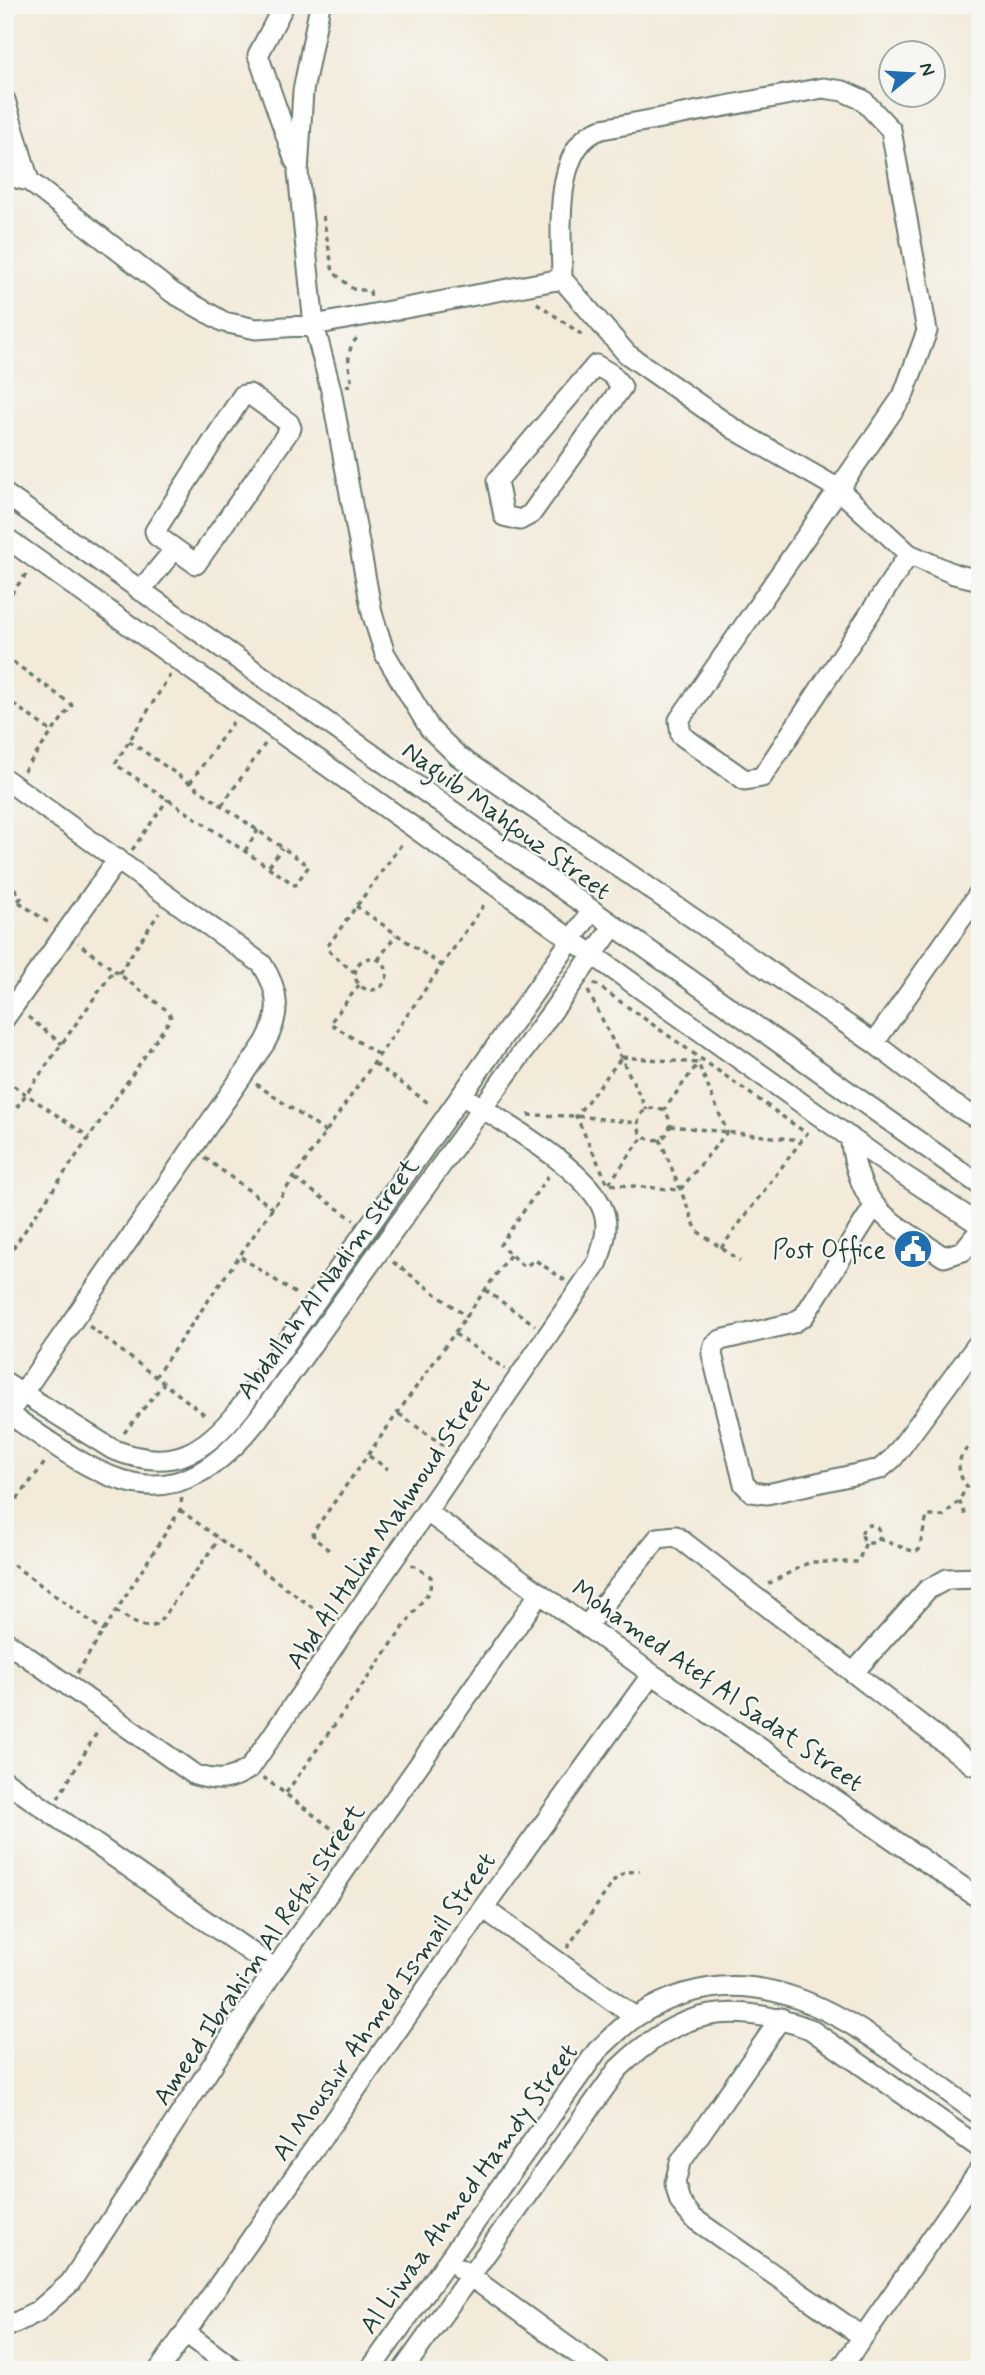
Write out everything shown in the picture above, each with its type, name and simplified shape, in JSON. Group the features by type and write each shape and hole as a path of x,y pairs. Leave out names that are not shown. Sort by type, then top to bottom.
{"street":[{"path":"284,5 258,55 298,172"},
{"path":"320,5 303,91 298,172 314,325 331,390 372,613 385,654 430,729 458,756 874,1043 953,1104 980,1120"},
{"path":"909,554 762,777 745,780 685,739 678,728 679,720 836,488 903,396 927,331 891,130 863,100 843,91 823,88 594,132 586,137 564,174 562,279 627,354 734,429 836,488 909,554 954,574 980,580"},
{"path":"5,100 29,181"},
{"path":"5,175 29,181 173,293 224,322 256,329 314,325 562,279"},
{"path":"611,374 627,354"},
{"path":"594,365 611,374 622,387 531,514 520,520 504,516 497,481 594,365"},
{"path":"248,394 289,423 291,428 199,563 174,550 155,531 243,395 248,394"},
{"name":"Naguib Mahfouz Street","path":"5,495 613,928 980,1185"},
{"path":"5,537 850,1137 980,1225"},
{"path":"141,591 174,550"},
{"path":"7,1412 243,1075 275,1024 278,1003 274,982 262,964 10,783"},
{"path":"8,1009 120,861"},
{"path":"874,1043 980,892"},
{"name":"Abdallah Al Nadim Street","path":"5,1382 111,1449 153,1460 178,1458 203,1447 223,1429 313,1305 591,912"},
{"name":"Abdallah Al Nadim Street","path":"7,1412 93,1469 112,1477 153,1486 185,1481 215,1466 237,1446 258,1419 613,928"},
{"name":"Abd Al Halim Mahmoud Street","path":"250,1768 598,1262 607,1233 603,1192 462,1095"},
{"path":"850,1137 859,1178 873,1208 944,1258 963,1251 980,1230"},
{"path":"873,1208 804,1316 793,1324 717,1342 712,1349 747,1489 766,1494 880,1469 894,1458 980,1341"},
{"name":"Mohamed Atef Al Sadat Street","path":"427,1512 652,1674 980,1899"},
{"path":"586,1626 658,1538 676,1536 972,1765"},
{"path":"853,1673 927,1590 947,1579 980,1578"},
{"name":"Ameed Ibrahim Al Refai Street","path":"5,2328 37,2312 70,2283 275,1969 540,1593"},
{"path":"5,1641 195,1775 217,1782 235,1778 250,1768"},
{"name":"Al Moushir Ahmed Ismail Street","path":"159,2370 483,1908 652,1674"},
{"path":"5,1781 275,1969"},
{"path":"483,1908 635,2017"},
{"name":"Al Liwaa Ahmed Hamdy Street","path":"370,2370 597,2051 635,2017 659,2004 695,1992 733,1985 776,1989 817,2004 980,2115"},
{"name":"Al Liwaa Ahmed Hamdy Street","path":"403,2370 579,2119 618,2069 642,2045 671,2028 704,2017 737,2011 781,2018 810,2029 980,2148"},
{"path":"781,2018 680,2163 675,2183 680,2202 707,2229 863,2337"},
{"path":"840,2370 980,2169"},
{"path":"448,2261 600,2370"},
{"path":"186,2333 235,2370"}],"path":[{"path":"302,205 321,204 333,272 353,289 370,292 377,326 364,331 349,351 352,385 331,390"},
{"path":"527,299 590,340"},
{"path":"5,602 37,559"},
{"path":"5,656 72,705 10,783"},
{"path":"129,741 309,866 295,885 114,764 180,660"},
{"path":"5,698 52,732"},
{"path":"190,783 244,705"},
{"path":"222,805 276,728"},
{"path":"120,861 168,799"},
{"path":"355,973 363,960 378,960 385,968 383,983 369,989 359,985 355,973 330,953 327,947 415,826"},
{"path":"244,851 258,830"},
{"path":"269,867 282,848"},
{"path":"155,1377 498,885"},
{"path":"5,891 12,888 19,891 19,902"},
{"path":"119,973 170,897"},
{"path":"5,902 12,906 19,902"},
{"path":"5,1255 11,1251 172,1015 119,973 19,902"},
{"path":"356,906 442,966"},
{"path":"378,960 396,935"},
{"path":"5,1124 114,970"},
{"path":"580,974 647,1110"},
{"path":"580,974 700,1061 806,1133"},
{"path":"359,985 330,1023 380,1056"},
{"path":"8,1009 62,1044"},
{"path":"663,1111 715,1040"},
{"path":"621,1058 700,1061"},
{"path":"576,1116 621,1058"},
{"path":"700,1061 727,1132"},
{"path":"375,1063 447,1116"},
{"path":"243,1075 327,1133"},
{"path":"5,1080 89,1137"},
{"path":"647,1110 663,1111"},
{"path":"638,1122 647,1110"},
{"path":"663,1111 670,1126"},
{"path":"527,1115 638,1122"},
{"path":"721,1248 820,1115"},
{"path":"576,1116 603,1192"},
{"path":"638,1122 643,1137"},
{"path":"670,1126 801,1140"},
{"path":"660,1139 670,1126"},
{"path":"603,1192 680,1189 727,1132"},
{"path":"603,1192 643,1137"},
{"path":"643,1137 660,1139"},
{"path":"660,1139 697,1231 740,1261"},
{"path":"5,1147 12,1152"},
{"path":"192,1148 274,1209"},
{"path":"558,1161 500,1245 526,1266 532,1260 539,1261 579,1290"},
{"path":"295,1179 367,1229"},
{"path":"379,1251 467,1317"},
{"path":"329,1550 314,1538 313,1532 510,1255"},
{"path":"241,1256 313,1305"},
{"path":"485,1290 548,1334"},
{"path":"76,1316 223,1429"},
{"path":"455,1334 519,1378"},
{"path":"111,1449 164,1383"},
{"path":"399,1413 463,1459"},
{"path":"879,1539 915,1552 919,1550 926,1517 943,1516 959,1501 967,1486 961,1479 959,1463 966,1449 980,1443"},
{"path":"5,1515 57,1445"},
{"path":"368,1456 388,1469"},
{"path":"959,1501 967,1518"},
{"path":"69,1686 180,1510 316,1610"},
{"path":"866,1542 861,1533 868,1525 877,1527 879,1539"},
{"path":"116,1611 141,1626 151,1628 158,1624 219,1539"},
{"path":"866,1542 873,1543 879,1539"},
{"path":"751,1594 810,1562 858,1562 866,1542"},
{"path":"286,1793 430,1590 431,1577 398,1555"},
{"path":"5,1559 104,1631"},
{"path":"49,1811 108,1714"},
{"path":"250,1768 359,1849"},
{"path":"558,1962 616,1878 626,1872 640,1871"}],"place":[{"name":"Post Office","path":"913,1249"}]}
